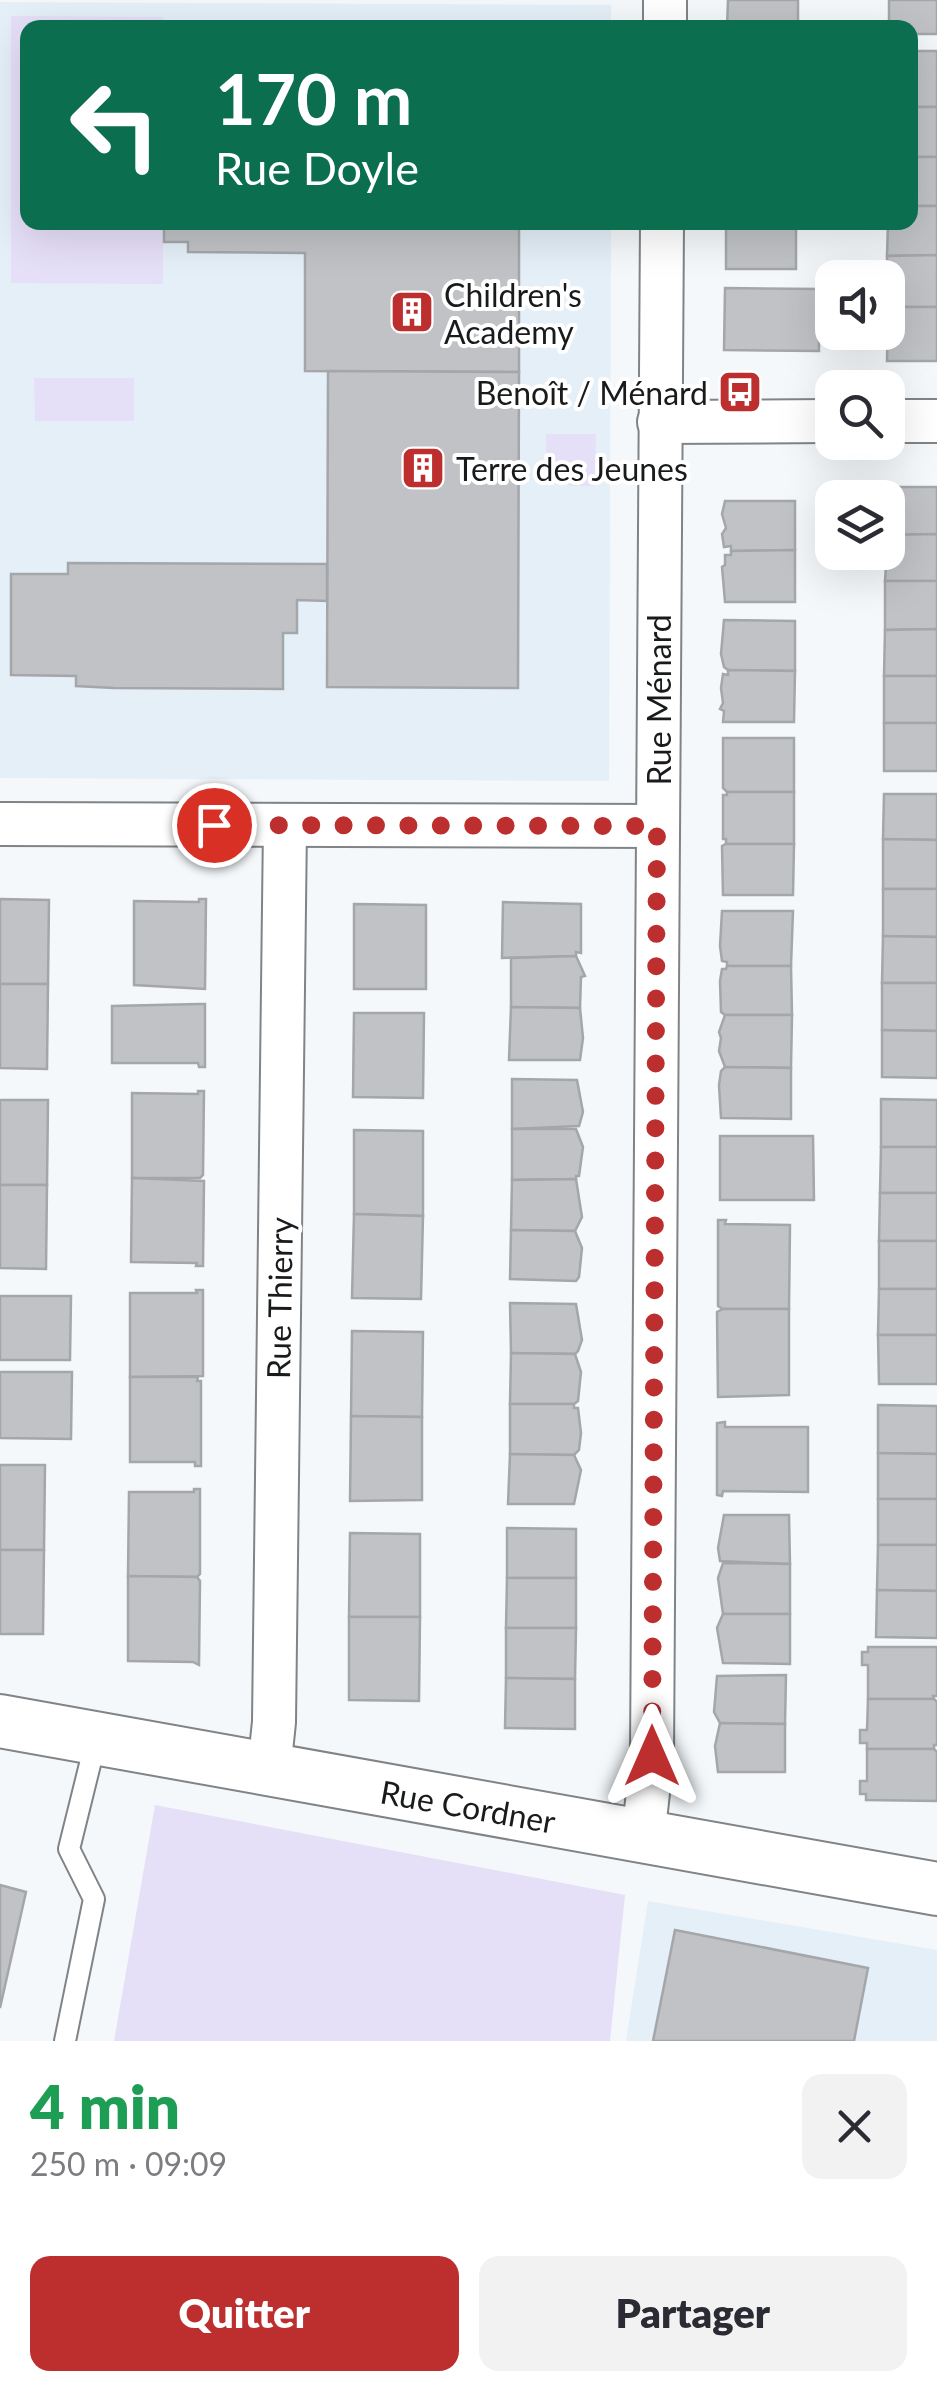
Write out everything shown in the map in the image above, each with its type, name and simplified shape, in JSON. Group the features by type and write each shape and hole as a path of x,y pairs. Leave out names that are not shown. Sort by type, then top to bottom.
{"street":[{"name":"Rue Ménard","path":"643,1838 652,1756 662,230"},
{"path":"660,422 815,421"},
{"path":"905,421 937,421"},
{"path":"0,824 657,826"},
{"name":"Rue Thierry","path":"269,1770 274,1722 285,826"},
{"name":"Rue Cordner","path":"0,1721 937,1889"}],"lane":[{"path":"65,2041 94,1899 69,1849 96,1738"}],"shaded area":[{"path":"0,2 611,5 611,20 20,20 20,230 611,230 609,781 0,778"},
{"path":"11,16 163,17 20,20 20,230 163,230 163,284 11,283"},
{"path":"34,378 134,378 134,421 35,421"},
{"path":"546,434 596,434 595,486 570,486 546,465"},
{"path":"155,1805 625,1895 610,2041 114,2041"},
{"path":"648,1901 937,1950 937,2041 626,2041"}],"building":[{"path":"728,0 798,0 798,20 727,20"},
{"path":"889,0 937,0 937,34 918,34 918,20 889,20"},
{"path":"918,51 937,51 937,107 918,107"},
{"path":"918,107 937,107 937,157 918,157"},
{"path":"918,157 937,157 937,206 918,206"},
{"path":"918,206 937,206 937,255 887,256 888,230 918,230"},
{"name":"Children's Academy","path":"164,230 519,230 519,372 305,371 305,253 188,252 188,242 164,242"},
{"path":"726,230 796,230 796,269 726,269"},
{"path":"937,255 937,307 905,307 905,260 887,260 887,256"},
{"path":"725,288 815,289 815,350 819,351 724,350"},
{"path":"905,307 937,307 937,361 887,361 887,350 905,350"},
{"name":"Terre des Jeunes","path":"328,371 519,372 518,688 327,687"},
{"path":"905,487 937,487 937,534 905,535"},
{"path":"725,501 795,501 795,550 731,551 731,546 724,547"},
{"path":"937,534 937,581 885,581 886,570 905,570 905,535"},
{"path":"795,550 795,602 725,602 725,555 731,555 731,551"},
{"path":"68,563 327,564 327,601 297,600 297,633 283,633 283,689 114,688 76,686 76,676 11,675 11,574 68,574"},
{"path":"885,581 937,581 937,629 885,630"},
{"path":"724,620 795,621 795,671 728,670 721,654"},
{"path":"937,629 937,676 884,676 885,630"},
{"path":"728,670 795,671 794,722 723,722 721,688 723,674 728,675"},
{"path":"884,676 937,676 937,723 884,723"},
{"path":"884,723 937,723 937,771 884,771"},
{"path":"723,738 794,738 794,792 727,792 723,788"},
{"path":"794,792 794,844 726,844 723,795"},
{"path":"884,794 937,794 937,840 883,839"},
{"path":"883,839 937,840 937,889 883,889"},
{"path":"794,844 793,895 723,895 722,846"},
{"path":"883,889 937,889 937,937 883,936"},
{"path":"0,899 49,900 48,984 0,984"},
{"path":"206,899 205,989 134,985 134,901"},
{"path":"503,902 581,904 581,953 502,958"},
{"path":"354,904 426,905 426,989 354,989"},
{"path":"722,911 793,911 791,966 727,966 722,961 720,946"},
{"path":"883,936 937,937 937,983 882,983"},
{"path":"576,956 585,976 581,977 580,1008 511,1007 511,958"},
{"path":"791,966 792,1015 721,1012 720,981 722,969"},
{"path":"882,983 937,983 937,1031 882,1030"},
{"path":"0,984 48,984 47,1069 0,1068"},
{"path":"205,1004 205,1067 198,1063 112,1063 112,1006"},
{"path":"511,1007 580,1008 580,1060 509,1060"},
{"path":"354,1013 424,1013 423,1098 353,1097"},
{"path":"725,1015 792,1015 791,1068 725,1067 719,1051 719,1032"},
{"path":"882,1030 937,1031 937,1078 882,1077"},
{"path":"725,1067 791,1068 791,1119 721,1118 719,1085"},
{"path":"512,1079 577,1080 583,1112 579,1126 512,1129"},
{"path":"204,1091 203,1175 132,1178 132,1093"},
{"path":"881,1099 937,1100 937,1147 881,1147"},
{"path":"0,1100 48,1100 47,1185 0,1185"},
{"path":"512,1129 576,1129 583,1147 579,1176 512,1180"},
{"path":"354,1130 423,1131 423,1216 354,1214"},
{"path":"720,1136 813,1136 814,1200 720,1200"},
{"path":"881,1147 937,1147 937,1193 880,1193"},
{"path":"132,1178 204,1181 203,1266 131,1262"},
{"path":"576,1179 582,1217 575,1231 511,1230 512,1180"},
{"path":"0,1185 47,1185 46,1269 0,1268"},
{"path":"880,1193 937,1193 937,1241 879,1241"},
{"path":"354,1214 423,1216 421,1299 352,1298"},
{"path":"718,1220 726,1220 725,1224 790,1225 789,1309 718,1306"},
{"path":"511,1230 575,1231 582,1248 579,1277 576,1281 510,1279"},
{"path":"879,1241 937,1241 937,1289 879,1289"},
{"path":"879,1289 937,1289 937,1335 878,1335"},
{"path":"196,1290 203,1290 203,1376 130,1377 130,1293 197,1293"},
{"path":"0,1296 71,1296 70,1360 0,1360"},
{"path":"510,1303 576,1304 582,1340 578,1351 511,1353"},
{"path":"789,1309 789,1395 718,1397 717,1312"},
{"path":"352,1331 423,1332 422,1417 351,1416"},
{"path":"878,1335 937,1335 937,1384 879,1384"},
{"path":"511,1353 575,1354 581,1372 578,1401 510,1404"},
{"path":"0,1372 72,1372 71,1439 0,1438"},
{"path":"130,1377 198,1377 201,1466 195,1466 195,1462 130,1462"},
{"path":"510,1404 574,1404 581,1433 579,1450 574,1455 510,1454"},
{"path":"878,1405 937,1406 937,1454 878,1453"},
{"path":"351,1416 422,1417 422,1500 350,1501"},
{"path":"725,1422 725,1427 808,1427 808,1492 723,1491 722,1496 717,1495 717,1423"},
{"path":"878,1453 937,1454 937,1499 878,1499"},
{"path":"510,1454 574,1455 581,1470 574,1504 508,1504"},
{"path":"0,1465 45,1465 44,1550 0,1550"},
{"path":"200,1489 200,1574 128,1576 129,1492"},
{"path":"878,1499 937,1499 937,1545 878,1545"},
{"path":"724,1515 789,1515 790,1564 720,1561 718,1548"},
{"path":"507,1528 576,1529 576,1578 507,1578"},
{"path":"350,1533 420,1534 420,1617 349,1617"},
{"path":"878,1545 937,1545 937,1591 877,1590"},
{"path":"0,1550 44,1550 43,1634 0,1634"},
{"path":"723,1563 790,1564 790,1614 723,1614 718,1578"},
{"path":"128,1576 197,1577 199,1665 128,1661"},
{"path":"507,1578 576,1578 576,1628 506,1628"},
{"path":"877,1590 937,1591 937,1638 876,1637"},
{"path":"723,1614 790,1614 790,1664 723,1663 717,1628"},
{"path":"349,1617 420,1617 419,1701 349,1700"},
{"path":"506,1628 576,1628 575,1679 506,1678"},
{"path":"868,1647 937,1647 937,1696 868,1699 868,1665 862,1665 862,1652 868,1652"},
{"path":"786,1675 785,1724 720,1723 714,1712 717,1676"},
{"path":"506,1678 575,1679 575,1729 505,1728"},
{"path":"868,1699 934,1699 937,1745 934,1749 867,1749 867,1743 860,1743 860,1730 867,1730"},
{"path":"720,1723 785,1724 785,1772 718,1772 715,1746"},
{"path":"867,1749 934,1749 937,1801 866,1800 866,1794 860,1794 860,1781 867,1781"},
{"path":"0,1885 26,1892 0,2008"},
{"path":"675,1930 868,1968 854,2041 653,2041"}],"place":[{"name":"Children's Academy","path":"412,312"},
{"name":"Benoît / Ménard","path":"740,392"},
{"name":"Terre des Jeunes","path":"423,468"}],"route":[{"path":"214,825 657,826 652,1756"}]}
